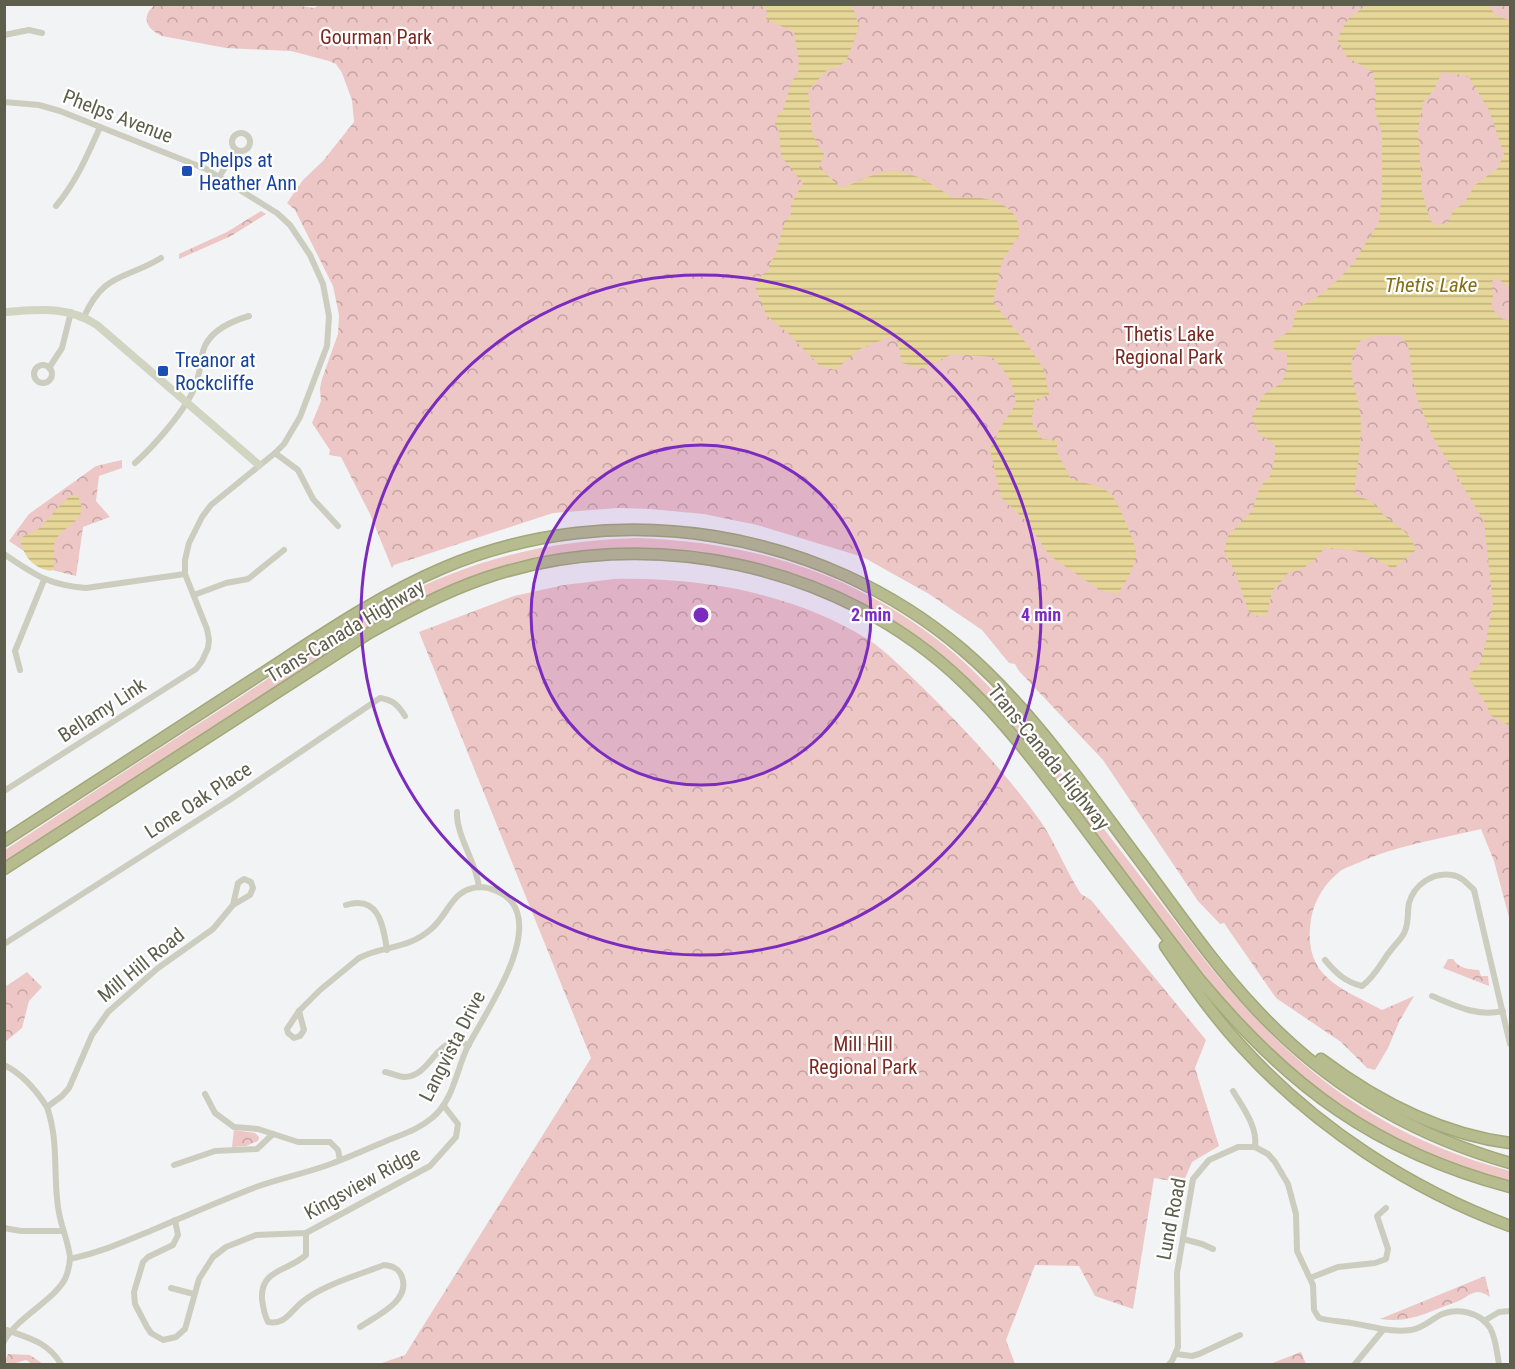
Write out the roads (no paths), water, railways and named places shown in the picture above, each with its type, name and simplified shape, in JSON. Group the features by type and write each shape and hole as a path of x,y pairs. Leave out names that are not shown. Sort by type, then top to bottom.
{"highway":[{"name":"Trans-Canada Highway","path":"4,841 343,621 412,582 446,567 511,545 577,533 645,530 717,536 790,554 853,579 913,613 965,652 999,684 1033,722 1201,943 1250,1003 1288,1041 1367,1102 1422,1131 1510,1163"},
{"name":"Trans-Canada Highway","path":"4,869 369,633 418,606 461,587 519,568 585,556 642,553 705,558 755,568 848,603 909,639 962,681 1007,728 1229,1015 1266,1053 1318,1097 1368,1130 1423,1158 1465,1174 1510,1187"},
{"path":"1140,902 1157,934 1212,1012 1242,1047 1305,1109 1422,1187 1510,1226"},
{"path":"1250,1003 1345,1078 1400,1109 1423,1120 1473,1136 1510,1143"}],"street":[{"path":"4,35 29,30 42,33"},
{"name":"Phelps Avenue","path":"4,102 39,105 185,159 219,177 277,213 290,225 318,269 327,300 329,331 325,355 300,417 284,444 220,496 202,516 189,543 185,574"},
{"path":"56,206 80,173 100,127"},
{"path":"219,177 236,150"},
{"path":"84,317 93,298 104,286 161,258"},
{"path":"4,312 58,310 84,317 97,325 260,465"},
{"path":"49,368 62,348 71,312"},
{"path":"135,463 155,444 187,401 198,380 203,352 209,340 229,322 249,316"},
{"path":"275,453 298,470 313,499 328,518 338,526"},
{"path":"5,556 44,580 60,585 86,588 185,574 194,595 226,583 248,579 284,550"},
{"path":"20,670 15,651 44,580"},
{"name":"Bellamy Link","path":"4,791 196,669 208,648 207,629 194,595"},
{"name":"Lone Oak Place","path":"4,944 231,799 380,698 391,699 405,716"},
{"path":"299,1011 353,962 366,954 387,950 422,937 444,916 458,895 463,891 479,887 474,863 457,822 457,812"},
{"path":"1325,960 1336,973 1351,983 1362,986 1373,978 1400,941 1407,928 1409,903 1419,884 1434,877 1452,874 1465,881 1474,890 1510,1044"},
{"name":"Langvista Drive","path":"70,1259 98,1253 257,1187 340,1160 420,1127 437,1113 444,1106 469,1045 508,970 519,929 515,908 508,897 491,888 479,887"},
{"path":"346,905 360,903 374,910 382,922 387,950"},
{"name":"Mill Hill Road","path":"47,1107 69,1088 92,1035 108,1012 158,968 213,929 233,905"},
{"path":"1432,996 1477,1013 1503,1011"},
{"path":"385,1072 405,1077 417,1073 448,1043 459,1040 469,1045"},
{"path":"4,1065 15,1070 47,1107 55,1138 56,1189 62,1231 70,1259 68,1271 59,1288 7,1330 4,1341"},
{"path":"1233,1091 1250,1121 1256,1142 1255,1147 1268,1154 1288,1184 1296,1214 1297,1251 1310,1278 1314,1291 1314,1310 1319,1318 1383,1330 1412,1330 1452,1311 1464,1311 1484,1321 1491,1330 1499,1365"},
{"path":"205,1094 215,1113 234,1127 258,1130 298,1142 330,1142 338,1149 340,1160"},
{"name":"Kingsview Ridge","path":"175,1220 178,1235 173,1245 148,1257 139,1269 134,1292 135,1304 151,1333 164,1340 181,1334 185,1329 194,1294 204,1269 213,1257 226,1247 256,1235 306,1233 430,1166 456,1137 458,1124 444,1106"},
{"path":"174,1165 215,1151 257,1149 273,1134"},
{"name":"Lund Road","path":"1176,1354 1177,1283 1191,1186 1202,1166 1209,1160 1238,1147 1255,1147"},
{"path":"1310,1278 1338,1267 1375,1263 1386,1259 1388,1249 1377,1216 1386,1208"},
{"path":"4,1228 21,1231 62,1231"},
{"path":"306,1233 306,1255 299,1262 274,1273 266,1280 262,1290 264,1313 268,1322 276,1323 285,1320 303,1301 322,1290 384,1265 394,1267 402,1275 405,1286 400,1299 360,1327"},
{"path":"1183,1239 1213,1249"},
{"path":"171,1288 194,1294"},
{"path":"1484,1321 1499,1312 1510,1311"},
{"path":"7,1330 28,1336 43,1345 56,1355 61,1365"},
{"path":"1355,1365 1383,1330"},
{"path":"1169,1365 1176,1354 1185,1356 1199,1354 1240,1335"}],"water":[{"name":"Thetis Lake","path":"1368,4 1488,5 1497,15 1510,20 1510,288 1497,278 1492,281 1491,307 1499,317 1510,322 1510,726 1490,715 1468,675 1479,666 1493,604 1484,521 1433,437 1417,398 1408,345 1401,336 1376,336 1361,340 1352,359 1352,376 1361,421 1354,492 1360,498 1372,502 1404,531 1416,550 1393,569 1361,552 1325,548 1305,567 1289,572 1272,591 1267,616 1257,616 1249,612 1235,572 1224,551 1228,536 1252,511 1260,487 1270,476 1275,458 1275,444 1259,434 1252,417 1263,395 1282,383 1287,369 1287,353 1274,349 1272,343 1292,329 1295,314 1300,307 1323,293 1340,278 1354,262 1379,222 1382,190 1382,133 1375,111 1376,90 1373,72 1347,57 1337,39 1348,19","holes":["1442,72 1468,76 1489,110 1504,154 1498,168 1475,185 1465,202 1453,211 1448,222 1437,226 1430,220 1422,192 1418,130 1423,102 1434,90"]},
{"path":"752,5 852,5 859,26 847,60 838,67 827,70 808,91 812,132 824,154 819,167 841,188 876,174 897,171 917,177 953,198 969,197 995,201 1015,216 1020,234 1002,261 993,302 1044,370 1049,395 1035,400 1031,421 1042,439 1058,441 1056,451 1071,479 1096,486 1110,493 1125,521 1136,552 1130,574 1117,594 1100,590 1050,556 1025,520 1001,497 990,449 1016,404 1008,378 992,357 953,354 923,368 902,363 894,335 860,349 835,370 819,365 789,334 767,316 755,287 762,274 769,272 769,264 775,256 784,224 791,214 791,204 803,183 781,156 779,130 775,124 778,114 783,110 792,81 798,74 799,61 794,32 766,19 765,7"},
{"path":"76,494 81,503 79,516 58,536 55,542 53,568 51,571 45,570 30,561 20,539 37,530 60,505"}],"place":[{"name":"Phelps at Heather Ann","path":"187,171"},
{"name":"Treanor at Rockcliffe","path":"163,371"}],"park label":[{"name":"Gourman Park","path":"376,37"},
{"name":"Thetis Lake Regional Park","path":"1169,346"},
{"name":"Mill Hill Regional Park","path":"863,1056"}]}
